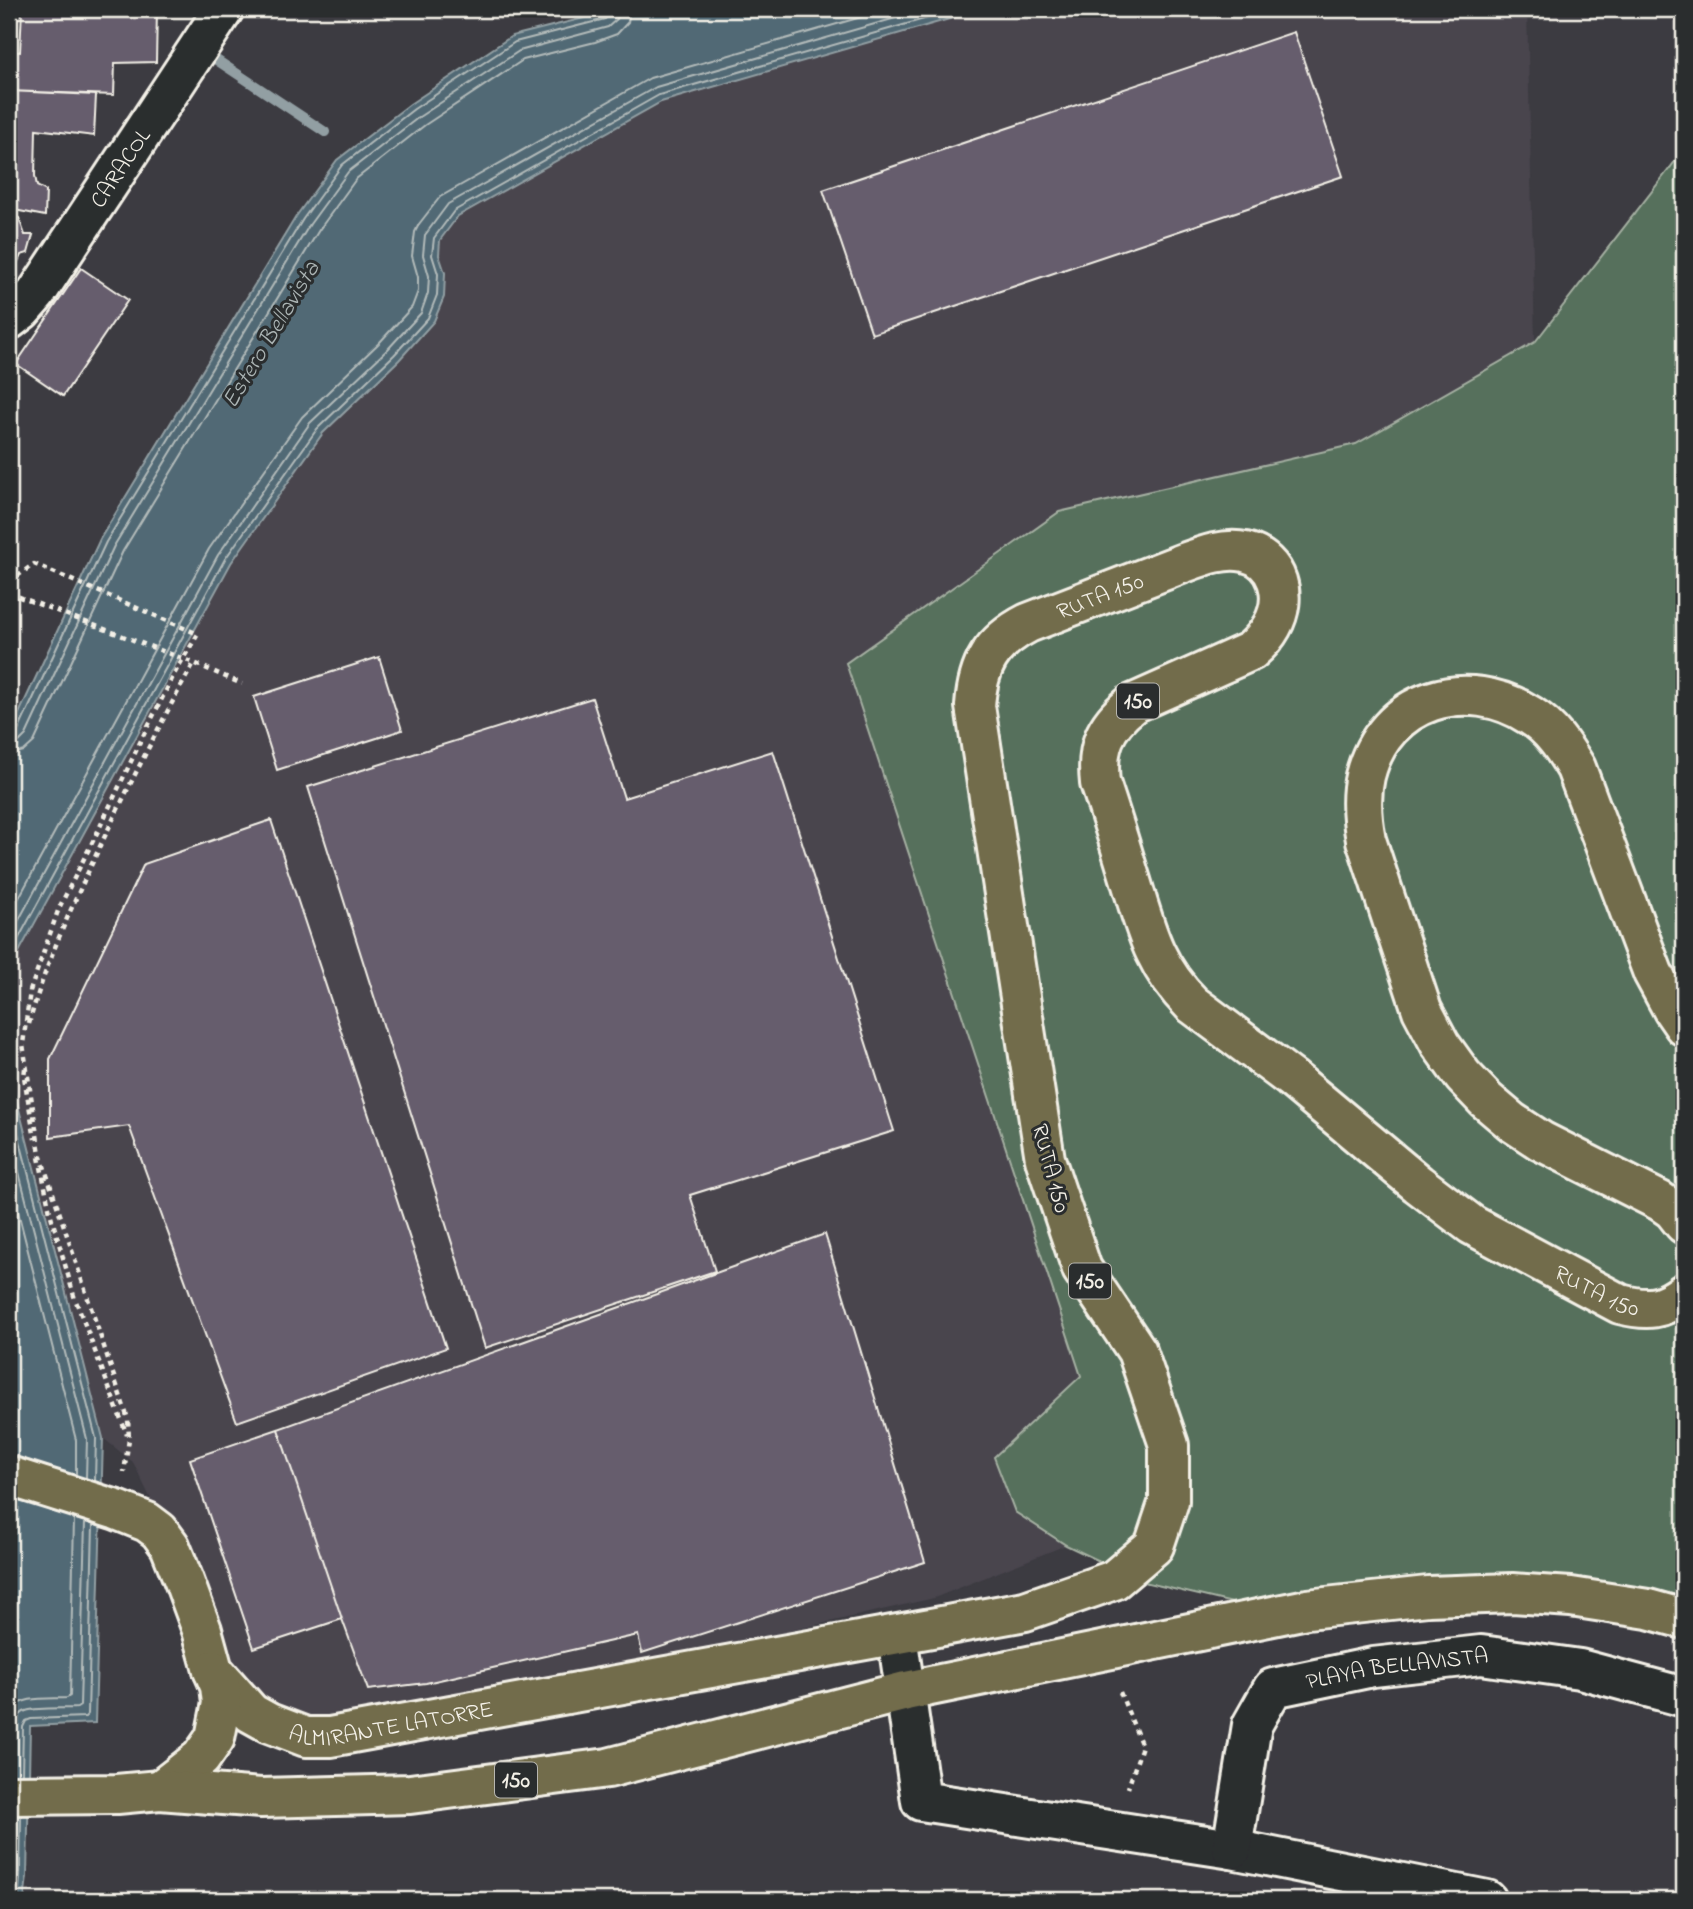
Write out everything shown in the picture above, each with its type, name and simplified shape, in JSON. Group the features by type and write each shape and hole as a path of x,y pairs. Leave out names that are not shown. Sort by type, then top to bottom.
{"main road":[{"name":"RUTA 150","path":"897,1635 1025,1611 1114,1580 1154,1546 1169,1501 1169,1445 1138,1351 1082,1269 1045,1159 975,706 981,669 990,653 1001,640 1028,623 1209,555 1231,551 1245,552 1268,564 1277,575 1280,592 1276,616 1264,639 1251,652 1132,704 1117,716 1100,749 1098,766 1101,783 1148,937 1165,973 1177,990 1192,1004 1292,1078 1418,1184 1472,1225 1620,1304 1645,1309 1658,1307 1684,1293"},
{"path":"1684,1026 1653,974 1576,768 1549,731 1532,716 1512,705 1491,698 1468,695 1444,697 1422,705 1392,726 1368,767 1362,797 1362,819 1366,840 1409,974 1422,1010 1440,1044 1463,1076 1512,1122 1541,1141 1660,1201 1673,1210 1684,1224"},
{"name":"ALMIRANTE LATORRE","path":"9,1476 117,1510 148,1522 159,1531 170,1546 202,1630 213,1670 251,1713 306,1737 330,1737 897,1635"},
{"name":"150","path":"9,1796 117,1794 160,1790 261,1798 410,1794 608,1768 906,1692 1307,1608 1428,1596 1513,1592 1571,1597 1648,1609 1684,1619"},
{"path":"160,1790 201,1758 215,1738 222,1703 220,1686 213,1670"}],"street":[{"name":"CARACOL","path":"9,320 23,310 36,294 224,9"},
{"path":"897,1635 922,1801 1232,1849 1487,1900"},
{"name":"PLAYA BELLAVISTA","path":"1232,1849 1252,1725 1273,1688 1373,1667 1482,1655 1580,1669 1684,1697"}],"path":[{"path":"9,582 34,564 198,634 145,732 59,908 30,991 23,1044 40,1154 128,1419 129,1440 117,1510"},
{"path":"9,593 242,684"},
{"path":"129,1440 75,1296 50,1212 24,1077 25,1058 29,1023 49,960 134,776 194,663"},
{"path":"1120,1692 1142,1746 1128,1788"}],"shaded area":[{"path":"984,9 1527,9 1535,342 1356,444 1059,512 846,663 1081,1377 995,1457 1015,1512 1066,1545 934,1598 650,1663 312,1731 246,1696 133,1462 103,1438 9,1070 9,995 13,963 231,563 323,433 399,360 434,321 445,273 439,255 440,239 459,216 661,102"}],"green space":[{"path":"1684,150 1684,1622 1506,1597 1308,1621 1144,1582 1066,1545 1015,1512 994,1457 1081,1376 846,663 1059,512 1356,444 1535,342"}],"water":[{"name":"Estero Bellavista","path":"613,9 984,9 661,102 458,216 440,240 439,255 445,273 444,297 434,321 399,360 323,433 231,563 13,963 9,995 9,735 100,539 297,215 337,160 410,104 512,36"},
{"path":"9,1070 103,1438 95,1723 30,1726 27,1877 24,1900 9,1900"}],"building":[{"path":"22,9 157,9 156,62 115,63 114,95 9,91 9,51 20,52"},
{"path":"1294,32 1343,176 872,334 823,190"},
{"path":"9,91 96,95 94,136 36,129 35,176 37,186 46,191 45,216 9,209"},
{"path":"9,214 19,218 25,235 33,235 28,253 21,255 12,275 9,274"},
{"path":"81,268 128,300 63,396 16,364"},
{"path":"379,657 402,730 277,770 254,697"},
{"path":"592,698 624,798 773,751 894,1131 690,1195 715,1271 485,1348 308,787"},
{"path":"271,820 446,1348 237,1422 129,1126 50,1137 50,1059 144,864"},
{"path":"825,1234 925,1562 642,1653 638,1635 426,1683 368,1690 278,1429"},
{"path":"278,1429 342,1619 254,1648 190,1459"}],"waterway":[{"path":"206,53 325,132"}]}
